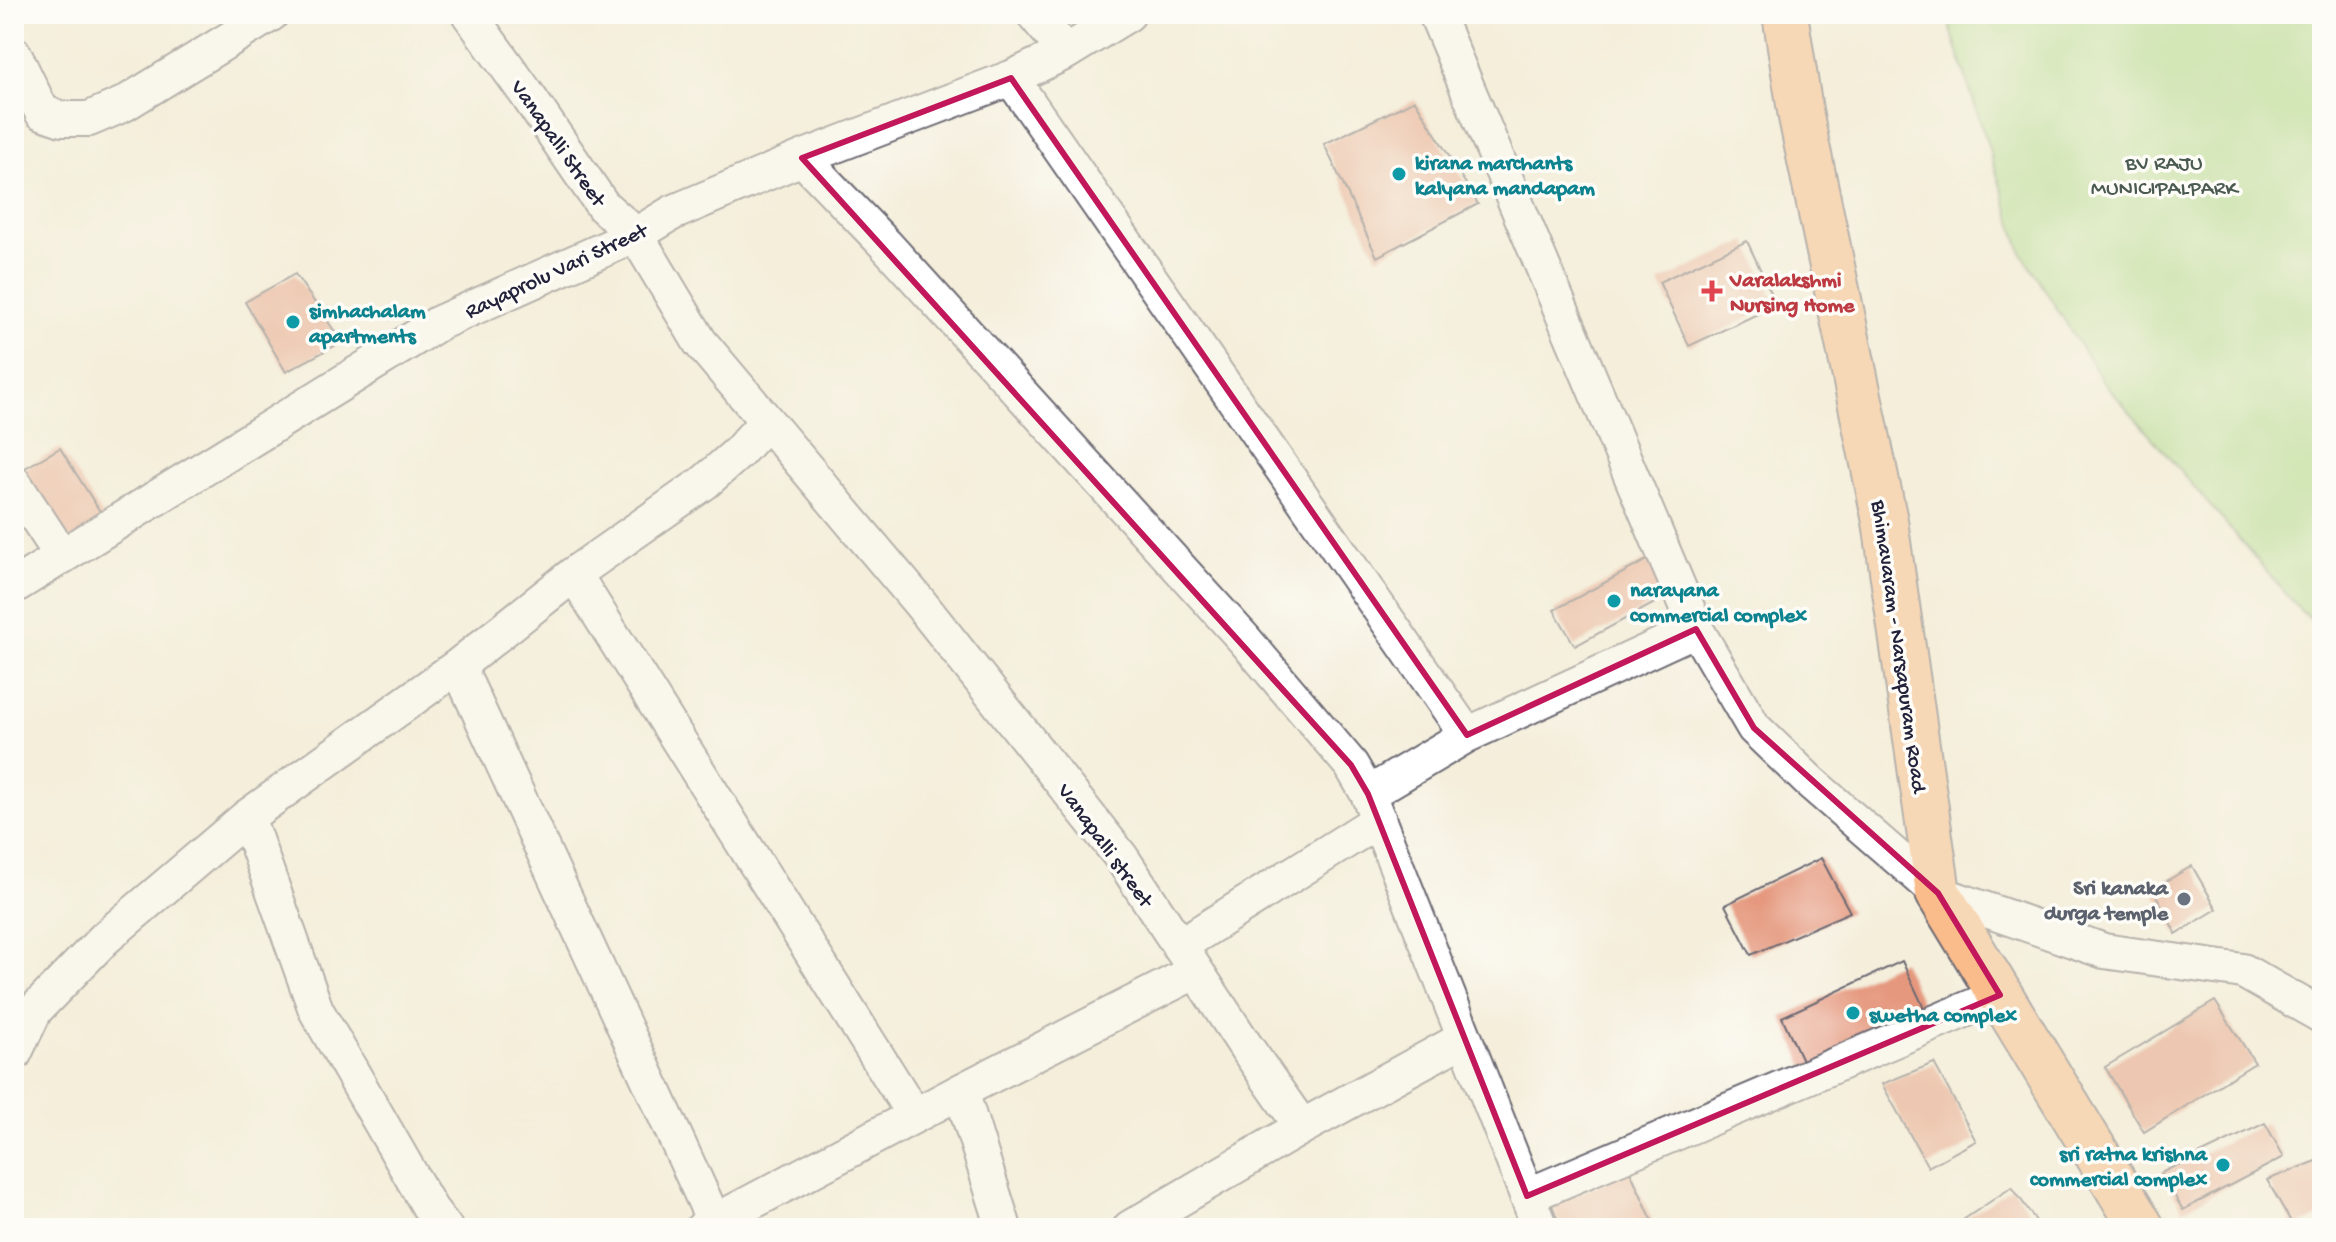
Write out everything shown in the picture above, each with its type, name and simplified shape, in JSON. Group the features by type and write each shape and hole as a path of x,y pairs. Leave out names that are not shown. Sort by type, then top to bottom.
{"main road":[{"name":"Bhimavaram - Narsapuram Road","path":"1785,14 1801,117 1885,521 1938,893 2142,1228"}],"street":[{"path":"14,54 42,112 62,119 89,119 124,104 271,14"},
{"name":"Vanapalli Street","path":"469,14 603,206 636,235 700,342 766,422"},
{"path":"1034,14 1066,52"},
{"name":"Rayaprolu Vari Street","path":"14,586 439,323 636,235 672,213 802,158 1011,78 1066,52 1128,14"},
{"path":"1436,14 1696,629 1754,728 1809,781 1938,893 2104,951 2243,971 2322,1016"},
{"path":"1011,78 1467,735"},
{"path":"802,158 908,268 1244,639 1351,765 1374,807 1540,1228"},
{"path":"14,1054 35,1010 105,938 247,817 458,666 574,574 705,482 738,453 766,422"},
{"name":"Vanapalli street","path":"766,422 919,602 1121,857 1302,1127"},
{"path":"14,483 62,556"},
{"path":"574,574 914,1115"},
{"path":"458,666 708,1225 961,1091 1188,958 1467,735 1696,629"},
{"path":"247,817 316,1010 431,1210 445,1228"},
{"path":"1527,1196 2000,995"},
{"path":"1130,1228 1302,1127 1465,1038"},
{"path":"961,1091 1004,1228"}],"highlighted area":[{"path":"1011,78 1467,735 1696,629 1754,728 1938,893 2000,995 1527,1196 1368,794 1351,765 802,158"}],"green space":[{"name":"BV RAJU MUNICIPALPARK","path":"1946,14 2322,14 2322,629 2301,611 2102,380 2022,253"}],"building":[{"name":"kirana marchants kalyana mandapam","path":"1415,100 1478,204 1377,257 1324,144"},
{"path":"1747,241 1777,305 1689,346 1659,282"},
{"name":"simhachalam apartments","path":"295,274 342,342 286,372 245,302"},
{"path":"60,448 106,521 67,544 18,472"},
{"name":"narayana commercial complex","path":"1654,556 1675,592 1575,646 1554,610"},
{"path":"1821,858 1850,912 1751,955 1725,905"},
{"name":"Sri kanaka durga temple","path":"2192,866 2217,909 2176,934 2153,889"},
{"name":"swetha complex","path":"1902,961 1924,1008 1806,1069 1782,1017"},
{"path":"2215,1001 2255,1063 2144,1132 2105,1067"},
{"path":"1934,1063 1976,1141 1928,1167 1882,1084"},
{"name":"sri ratna krishna commercial complex","path":"2265,1123 2284,1157 2183,1210 2161,1173"},
{"path":"2322,1159 2322,1216 2294,1227 2267,1180"},
{"path":"1630,1171 1654,1224 1644,1228 1561,1228 1552,1205"},
{"path":"2012,1187 2041,1228 1951,1228"}],"place":[{"name":"kirana marchants kalyana mandapam","path":"1399,174"},
{"name":"Varalakshmi Nursing Home","path":"1712,291"},
{"name":"simhachalam apartments","path":"293,322"},
{"name":"narayana commercial complex","path":"1614,601"},
{"name":"Sri kanaka durga temple","path":"2184,899"},
{"name":"swetha complex","path":"1853,1013"},
{"name":"sri ratna krishna commercial complex","path":"2223,1165"}]}
